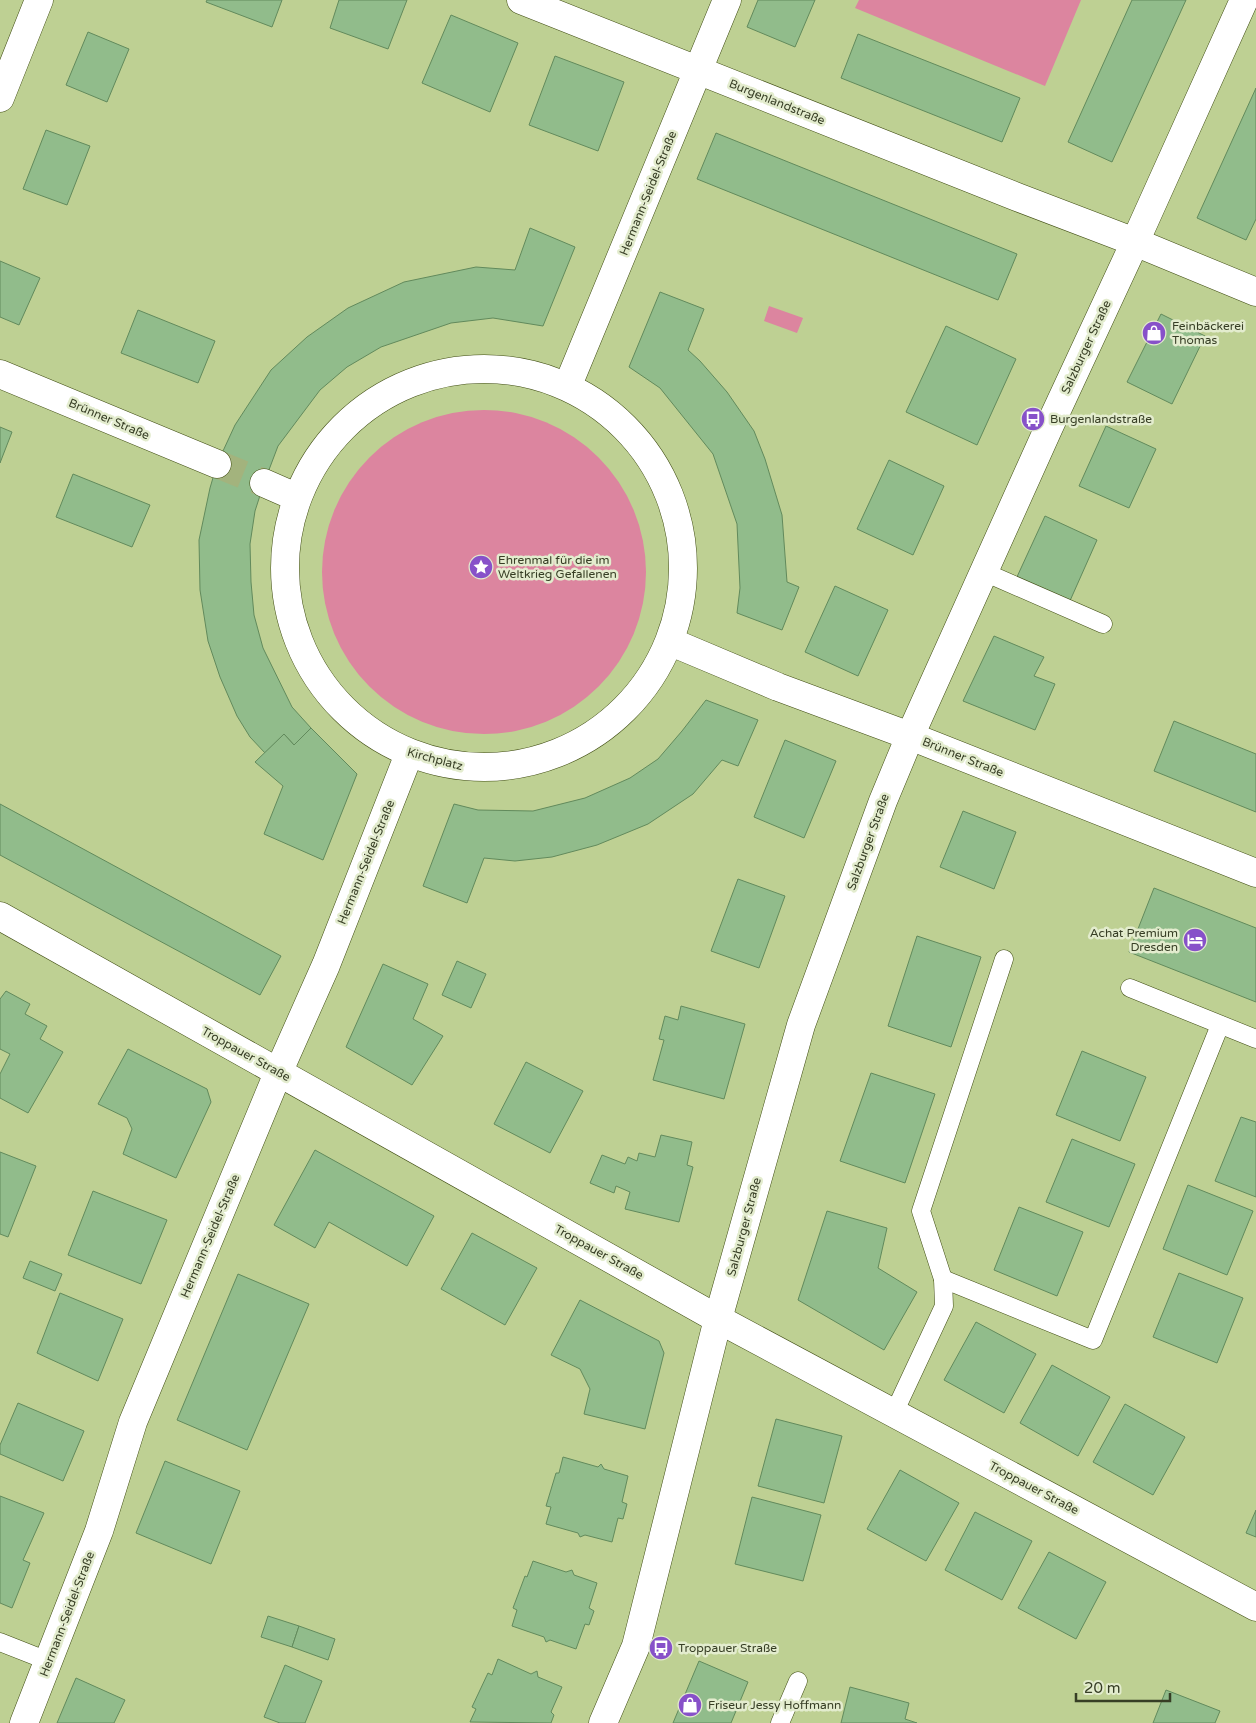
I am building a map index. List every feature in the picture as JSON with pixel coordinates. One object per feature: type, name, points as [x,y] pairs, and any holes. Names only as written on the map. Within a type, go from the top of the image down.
[{"type":"street","points":[[0,98],[39,0]]},
{"type":"street","name":"Burgenlandstraße","points":[[521,0],[1135,242],[1256,292]]},
{"type":"street","name":"Hermann-Seidel-Straße","points":[[568,385],[727,0]]},
{"type":"street","name":"Salzburger Straße","points":[[603,1723],[636,1646],[718,1318],[801,1025],[883,801],[910,736],[1081,356],[1135,242],[1244,0]]},
{"type":"street","name":"Kirchplatz","points":[[504,368],[568,385],[619,418],[657,465],[680,522],[685,583],[671,642],[638,696],[591,737],[550,755],[533,762],[471,768],[409,754],[356,722],[314,676],[290,619],[283,558],[296,497],[329,440],[378,397],[439,372],[504,368]]},
{"type":"street","name":"Brünner Straße","points":[[0,374],[217,464]]},
{"type":"street","points":[[264,483],[296,497]]},
{"type":"street","name":"Brünner Straße","points":[[671,642],[778,688],[910,736],[1256,873]]},
{"type":"street","name":"Hermann-Seidel-Straße","points":[[24,1723],[99,1531],[133,1422],[278,1073],[326,964],[409,754]]},
{"type":"street","name":"Troppauer Straße","points":[[0,916],[718,1318],[1256,1607]]},
{"type":"lane","points":[[984,572],[1103,624]]},
{"type":"lane","points":[[894,1412],[944,1306],[943,1279],[920,1211],[1004,959]]},
{"type":"lane","points":[[1130,988],[1256,1040]]},
{"type":"lane","points":[[943,1279],[1093,1340],[1220,1025]]},
{"type":"lane","points":[[0,1642],[48,1662]]},
{"type":"lane","points":[[780,1723],[798,1680]]},
{"type":"shaded area","points":[[859,0],[1081,0],[1045,86],[855,8]]},
{"type":"shaded area","points":[[769,306],[803,318],[797,333],[764,321]]},
{"type":"shaded area","points":[[484,410],[516,413],[546,422],[574,437],[609,469],[619,482],[634,510],[643,540],[646,572],[643,604],[634,634],[619,662],[587,697],[574,707],[546,722],[516,731],[484,734],[452,731],[422,722],[394,707],[359,675],[349,662],[334,634],[325,604],[322,572],[325,540],[334,510],[349,482],[381,447],[394,437],[422,422],[452,413]]},
{"type":"building","points":[[207,0],[282,0],[272,27],[206,2]]},
{"type":"building","points":[[339,0],[407,0],[388,49],[330,28]]},
{"type":"building","points":[[758,0],[815,0],[795,47],[747,27]]},
{"type":"building","points":[[1132,0],[1186,0],[1112,162],[1068,142]]},
{"type":"building","points":[[451,15],[518,43],[490,112],[422,83]]},
{"type":"building","points":[[88,32],[129,49],[107,102],[66,85]]},
{"type":"building","points":[[858,34],[1020,98],[1002,142],[841,78]]},
{"type":"building","points":[[555,56],[624,82],[598,151],[529,125]]},
{"type":"building","points":[[1256,88],[1256,219],[1246,240],[1197,218]]},
{"type":"building","points":[[46,130],[90,146],[67,205],[23,189]]},
{"type":"building","points":[[716,133],[1017,254],[998,300],[697,179]]},
{"type":"building","points":[[530,228],[575,247],[543,326],[493,318],[451,323],[381,347],[347,367],[320,390],[278,446],[255,511],[250,544],[254,615],[263,648],[292,707],[311,728],[294,745],[284,734],[265,753],[250,737],[237,716],[220,677],[208,641],[200,590],[199,540],[210,488],[217,464],[235,425],[271,370],[307,337],[348,308],[404,282],[476,267],[515,270]]},
{"type":"building","points":[[0,261],[40,278],[19,325],[0,317]]},
{"type":"building","points":[[660,292],[704,309],[688,350],[727,392],[754,431],[765,459],[782,515],[787,582],[799,587],[782,630],[737,613],[740,588],[737,524],[713,454],[660,388],[629,367]]},
{"type":"building","points":[[138,310],[215,341],[198,383],[121,353]]},
{"type":"building","points":[[1161,314],[1205,336],[1172,404],[1127,382]]},
{"type":"building","points":[[946,326],[1016,359],[977,445],[906,412]]},
{"type":"building","points":[[1106,426],[1156,449],[1129,508],[1079,486]]},
{"type":"building","points":[[0,427],[12,432],[0,463]]},
{"type":"building","points":[[889,460],[944,486],[913,555],[857,529]]},
{"type":"building","points":[[73,474],[150,505],[132,547],[56,517]]},
{"type":"building","points":[[1045,516],[1097,540],[1069,603],[1016,579]]},
{"type":"building","points":[[835,586],[888,610],[858,676],[805,652]]},
{"type":"building","points":[[994,636],[1044,657],[1034,676],[1055,684],[1035,730],[963,701]]},
{"type":"building","points":[[706,700],[758,720],[738,766],[722,760],[693,794],[648,824],[597,845],[552,857],[515,861],[484,858],[467,903],[423,886],[454,804],[478,810],[533,811],[585,798],[630,778],[658,759]]},
{"type":"building","points":[[1174,721],[1256,754],[1256,812],[1154,771]]},
{"type":"building","points":[[311,728],[357,774],[323,860],[264,834],[283,786],[255,762],[284,734],[294,745]]},
{"type":"building","points":[[785,740],[836,761],[804,838],[754,817]]},
{"type":"building","points":[[0,804],[281,956],[260,995],[0,855]]},
{"type":"building","points":[[963,811],[1016,832],[994,889],[940,867]]},
{"type":"building","points":[[738,879],[785,896],[759,968],[711,951]]},
{"type":"building","name":"Achat Premium Dresden","points":[[1154,888],[1256,928],[1256,1002],[1129,952]]},
{"type":"building","points":[[917,936],[981,957],[951,1047],[888,1026]]},
{"type":"building","points":[[457,961],[486,974],[471,1008],[442,995]]},
{"type":"building","points":[[383,964],[428,984],[413,1019],[443,1036],[412,1085],[346,1047]]},
{"type":"building","points":[[6,991],[30,1004],[25,1014],[47,1026],[40,1039],[63,1052],[28,1113],[0,1098],[0,1074],[10,1054],[0,1049],[0,999]]},
{"type":"building","points":[[681,1006],[745,1024],[724,1099],[653,1080],[664,1040],[659,1039],[665,1016],[678,1020]]},
{"type":"building","points":[[128,1049],[207,1089],[211,1102],[176,1178],[123,1154],[132,1129],[127,1118],[98,1104]]},
{"type":"building","points":[[1082,1051],[1146,1077],[1120,1141],[1056,1115]]},
{"type":"building","points":[[526,1062],[583,1091],[550,1153],[494,1124]]},
{"type":"building","points":[[871,1073],[935,1094],[905,1183],[840,1161]]},
{"type":"building","points":[[1241,1117],[1256,1122],[1256,1197],[1215,1181]]},
{"type":"building","points":[[661,1135],[692,1142],[687,1165],[693,1167],[679,1222],[625,1209],[630,1192],[616,1186],[614,1193],[590,1183],[602,1155],[625,1164],[628,1157],[637,1161],[639,1153],[655,1157]]},
{"type":"building","points":[[1072,1139],[1135,1164],[1109,1227],[1046,1202]]},
{"type":"building","points":[[315,1150],[434,1216],[407,1266],[329,1222],[315,1248],[274,1225]]},
{"type":"building","points":[[0,1152],[36,1166],[8,1237],[0,1234]]},
{"type":"building","points":[[1188,1185],[1253,1211],[1227,1275],[1163,1249]]},
{"type":"building","points":[[93,1191],[167,1220],[141,1284],[68,1255]]},
{"type":"building","points":[[1019,1207],[1083,1232],[1057,1296],[994,1270]]},
{"type":"building","points":[[827,1211],[887,1228],[878,1268],[917,1292],[884,1350],[798,1300]]},
{"type":"building","points":[[472,1233],[537,1268],[505,1325],[441,1289]]},
{"type":"building","points":[[30,1261],[62,1274],[55,1291],[23,1278]]},
{"type":"building","points":[[1179,1273],[1243,1298],[1217,1363],[1153,1337]]},
{"type":"building","points":[[238,1274],[309,1304],[247,1450],[177,1420]]},
{"type":"building","points":[[60,1293],[123,1319],[98,1381],[37,1353]]},
{"type":"building","points":[[580,1300],[659,1341],[664,1353],[645,1429],[584,1414],[590,1389],[580,1369],[551,1355]]},
{"type":"building","points":[[976,1322],[1036,1354],[1004,1413],[944,1380]]},
{"type":"building","points":[[1052,1365],[1110,1397],[1078,1456],[1020,1423]]},
{"type":"building","points":[[18,1403],[84,1431],[63,1481],[0,1454],[0,1445]]},
{"type":"building","points":[[1125,1404],[1185,1437],[1153,1495],[1093,1462]]},
{"type":"building","points":[[776,1419],[842,1436],[824,1503],[758,1486]]},
{"type":"building","points":[[563,1457],[598,1467],[601,1464],[604,1469],[628,1476],[622,1502],[627,1504],[623,1519],[618,1518],[612,1542],[585,1535],[580,1537],[578,1533],[546,1524],[551,1507],[546,1506]]},
{"type":"building","points":[[165,1461],[240,1491],[211,1564],[136,1533]]},
{"type":"building","points":[[900,1470],[959,1503],[926,1561],[867,1529]]},
{"type":"building","points":[[0,1496],[44,1513],[23,1560],[30,1563],[12,1608],[0,1603]]},
{"type":"building","points":[[752,1497],[821,1515],[803,1581],[735,1564]]},
{"type":"building","points":[[1256,1510],[1256,1537],[1246,1533]]},
{"type":"building","points":[[975,1512],[1032,1541],[1002,1600],[945,1570]]},
{"type":"building","points":[[1049,1552],[1106,1582],[1076,1639],[1018,1608]]},
{"type":"building","points":[[533,1561],[566,1572],[572,1570],[574,1575],[597,1583],[589,1608],[594,1611],[589,1625],[585,1624],[576,1649],[550,1640],[546,1642],[544,1637],[512,1626],[517,1610],[513,1608]]},
{"type":"building","points":[[268,1616],[299,1626],[292,1647],[261,1637]]},
{"type":"building","points":[[299,1626],[335,1639],[328,1660],[292,1647]]},
{"type":"building","points":[[498,1659],[531,1674],[537,1671],[538,1677],[562,1687],[551,1712],[554,1715],[551,1723],[470,1722],[476,1709],[472,1707],[488,1673],[492,1675]]},
{"type":"building","points":[[699,1661],[748,1682],[731,1723],[673,1723]]},
{"type":"building","points":[[285,1665],[322,1681],[305,1723],[280,1723],[264,1717]]},
{"type":"building","points":[[76,1678],[125,1700],[114,1723],[57,1723]]},
{"type":"building","points":[[850,1687],[909,1703],[905,1719],[917,1723],[841,1723]]},
{"type":"building","points":[[1166,1690],[1220,1711],[1215,1723],[1153,1723]]},
{"type":"tunnel","points":[[217,464],[264,483]]},
{"type":"place","name":"Feinbäckerei Thomas","points":[[1154,333]]},
{"type":"place","name":"Burgenlandstraße","points":[[1033,419]]},
{"type":"place","name":"Ehrenmal für die im Weltkrieg Gefallenen","points":[[481,567]]},
{"type":"place","name":"Achat Premium Dresden","points":[[1195,940]]},
{"type":"place","name":"Troppauer Straße","points":[[661,1648]]},
{"type":"place","name":"Friseur Jessy Hoffmann","points":[[690,1705]]}]
